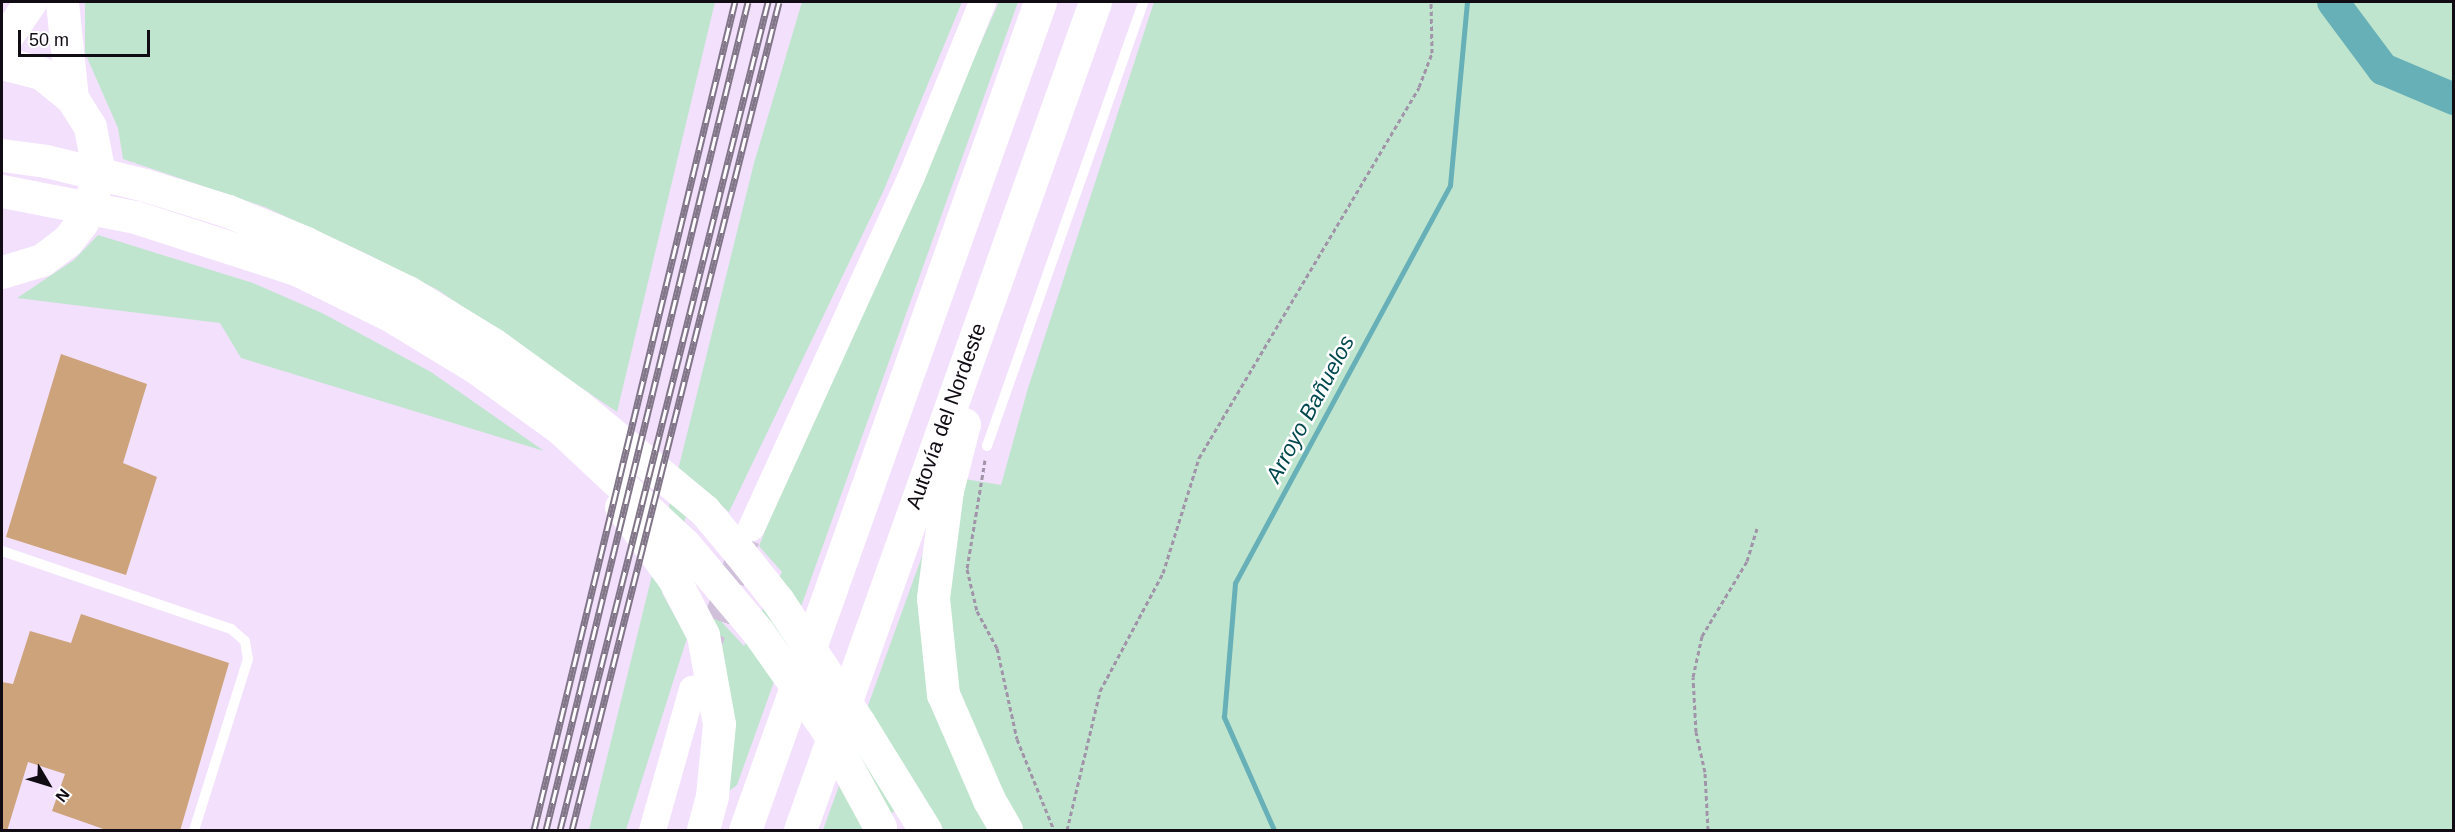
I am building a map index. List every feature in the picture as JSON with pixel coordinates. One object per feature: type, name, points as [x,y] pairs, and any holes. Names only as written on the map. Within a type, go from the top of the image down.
[{"type":"main road","points":[[2,43],[30,2]]},
{"type":"main road","points":[[4,273],[42,260],[67,241],[82,222],[93,196],[97,163],[92,136],[72,98],[62,2]]},
{"type":"main road","points":[[745,831],[1040,2]]},
{"type":"main road","points":[[1006,831],[989,800],[943,694],[933,598],[946,490],[961,433],[1066,135],[1096,2]]},
{"type":"main road","name":"Autovía del Nordeste","points":[[800,831],[1096,2]]},
{"type":"main road","points":[[2,63],[41,73],[72,98]]},
{"type":"main road","points":[[2,155],[46,161],[145,185],[296,238],[408,292],[493,344],[565,426],[684,544],[758,632],[826,728],[880,827]]},
{"type":"main road","points":[[2,191],[135,217],[296,269],[387,314],[704,510],[778,601],[859,723],[918,823]]},
{"type":"main road","points":[[565,426],[674,579],[703,635],[719,724],[712,796],[703,831]]},
{"type":"street","points":[[751,527],[911,176],[982,2]]},
{"type":"street","points":[[652,831],[692,689]]},
{"type":"lane","points":[[987,446],[1143,2]]},
{"type":"lane","points":[[2,553],[231,628],[245,641],[248,659],[194,831]]},
{"type":"path","points":[[1067,831],[1100,691],[1163,573],[1199,458],[1419,87],[1432,53],[1431,2]]},
{"type":"path","points":[[987,446],[967,568],[977,611],[997,648],[1017,739],[1054,831]]},
{"type":"path","points":[[1708,831],[1705,772],[1696,732],[1693,677],[1702,636],[1748,561],[1757,528]]},
{"type":"green space","points":[[85,2],[715,2],[617,412],[438,290],[265,207],[123,159],[118,128],[85,53]]},
{"type":"green space","points":[[802,2],[962,2],[883,192],[729,512],[696,484],[662,593],[687,638],[626,830],[589,830],[754,163]]},
{"type":"green space","points":[[999,2],[1018,2],[737,785],[725,794],[703,602],[744,646],[782,572],[759,546],[782,488]]},
{"type":"green space","points":[[1154,2],[2453,2],[2453,830],[1015,830],[964,725],[947,616],[959,478],[1001,485],[1028,388]]},
{"type":"green space","points":[[98,235],[253,283],[322,313],[431,372],[544,451],[241,358],[220,323],[17,298],[74,260]]},
{"type":"green space","points":[[929,537],[924,608],[993,830],[944,830],[923,796],[860,830],[823,830]]},
{"type":"building","points":[[61,354],[147,384],[123,463],[157,477],[126,575],[6,537]]},
{"type":"building","points":[[81,614],[229,663],[180,831],[109,831],[52,811],[65,774],[28,762],[7,831],[2,831],[2,682],[13,684],[30,631],[71,643]]},
{"type":"waterway","name":"Arroyo Bañuelos","points":[[1274,830],[1224,717],[1235,583],[1450,185],[1467,2]]},
{"type":"waterway","points":[[2333,2],[2383,69],[2454,99]]},
{"type":"tunnel","points":[[703,658],[746,539]]},
{"type":"railway","points":[[534,830],[735,2]]},
{"type":"railway","points":[[546,830],[748,2]]},
{"type":"railway","points":[[560,830],[768,2]]},
{"type":"railway","points":[[572,830],[779,2]]}]
